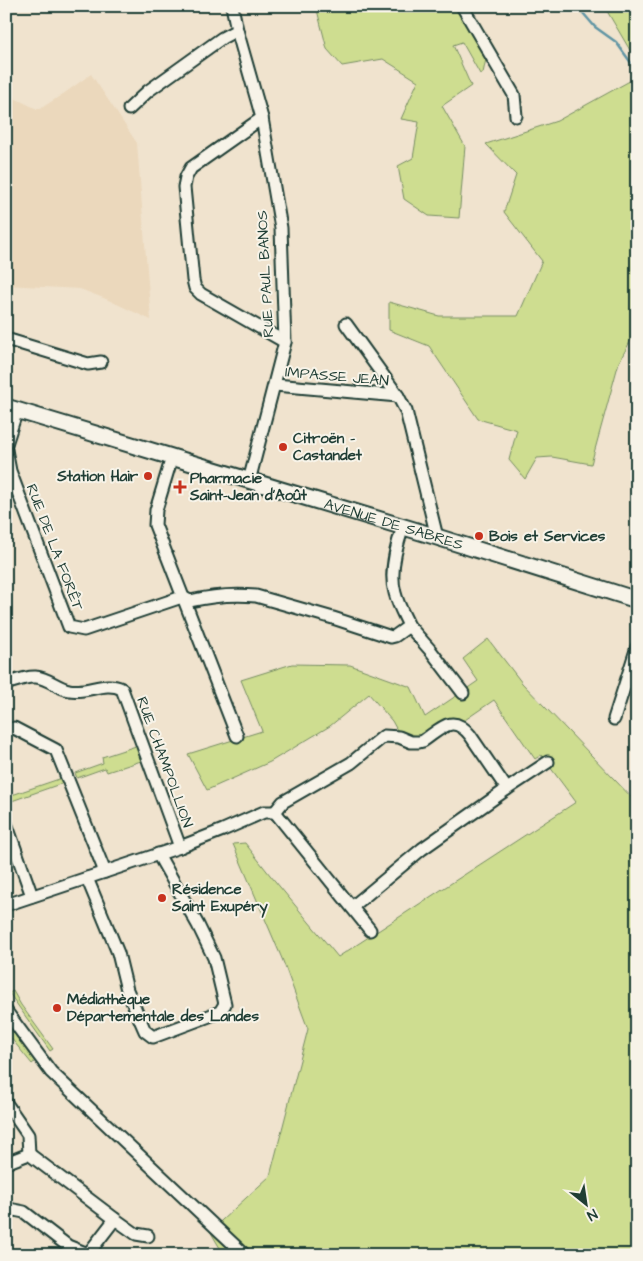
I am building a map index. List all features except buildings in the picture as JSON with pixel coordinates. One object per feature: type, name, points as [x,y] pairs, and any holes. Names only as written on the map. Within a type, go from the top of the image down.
[{"type":"main road","name":"AVENUE DE SABRES","points":[[12,409],[437,537],[637,600]]},
{"type":"street","name":"RUE PAUL BANOS","points":[[232,6],[262,118],[280,228],[285,342],[249,480]]},
{"type":"street","points":[[462,6],[514,95],[516,116]]},
{"type":"street","points":[[129,109],[148,91],[222,38],[237,30]]},
{"type":"street","points":[[262,118],[191,168],[186,177],[184,187],[193,280],[195,288],[201,294],[285,342]]},
{"type":"street","points":[[346,324],[406,410],[437,537]]},
{"type":"street","points":[[6,339],[88,364],[101,362]]},
{"type":"street","name":"IMPASSE JEAN","points":[[275,385],[398,396]]},
{"type":"street","points":[[6,444],[12,409]]},
{"type":"street","name":"RUE DE LA FORÊT","points":[[6,450],[10,471],[69,627],[84,630],[182,597]]},
{"type":"street","points":[[172,457],[154,521],[237,736]]},
{"type":"street","points":[[403,527],[396,548],[393,567],[394,592],[409,626],[463,693]]},
{"type":"street","points":[[182,597],[190,601],[201,598],[256,596],[391,637],[409,626]]},
{"type":"street","points":[[614,719],[637,647]]},
{"type":"street","name":"RUE CHAMPOLLION","points":[[6,684],[28,677],[37,677],[68,690],[80,691],[107,685],[122,689],[180,847]]},
{"type":"street","points":[[275,812],[283,802],[351,763],[384,736],[395,736],[411,742],[419,742],[446,725],[454,724],[463,727],[470,735],[507,789]]},
{"type":"street","points":[[6,730],[14,728],[56,750],[106,872]]},
{"type":"street","points":[[352,907],[422,849],[548,762]]},
{"type":"street","points":[[6,905],[180,847],[264,812],[275,812]]},
{"type":"street","points":[[275,812],[370,930]]},
{"type":"street","points":[[6,823],[32,896]]},
{"type":"street","points":[[87,878],[118,953],[127,990],[144,1031],[153,1037],[220,1012],[225,1004],[214,958],[198,925],[158,854]]},
{"type":"street","points":[[6,1010],[51,1072],[245,1255]]},
{"type":"street","points":[[6,1103],[28,1135],[29,1154],[136,1234],[148,1236]]},
{"type":"street","points":[[6,1163],[29,1154]]},
{"type":"street","points":[[6,1211],[9,1209],[24,1212],[68,1246],[88,1254],[115,1219]]},
{"type":"shaded area","points":[[91,74],[137,143],[151,320],[80,289],[6,285],[6,94],[40,109]]},
{"type":"green space","points":[[316,6],[334,6],[345,11],[377,13],[381,6],[427,6],[429,8],[443,9],[443,6],[456,6],[486,59],[483,73],[480,74],[462,42],[453,45],[471,86],[442,106],[465,146],[459,218],[429,216],[404,199],[398,166],[413,158],[419,122],[401,119],[418,81],[383,59],[342,66],[327,49]]},
{"type":"green space","points":[[604,6],[637,6],[637,62]]},
{"type":"green space","points":[[637,77],[637,329],[619,362],[591,464],[552,457],[537,458],[525,479],[509,460],[517,430],[478,419],[429,346],[389,330],[389,302],[439,316],[518,316],[542,261],[504,212],[516,175],[486,144],[557,121]]},
{"type":"green space","points":[[488,639],[522,683],[637,803],[637,1255],[224,1255],[210,1231],[270,1176],[308,1029],[283,961],[233,844],[245,843],[338,957],[576,802],[541,755],[535,759],[494,700],[462,722],[456,719],[444,720],[417,736],[397,730],[392,721],[369,694],[330,726],[270,762],[207,790],[188,754],[262,731],[241,680],[292,664],[350,665],[411,687],[425,717],[478,681],[463,659]]},
{"type":"green space","points":[[136,746],[141,761],[107,772],[105,768],[77,778],[75,773],[103,763],[102,757]]},
{"type":"green space","points":[[62,778],[63,783],[6,803],[6,797]]},
{"type":"green space","points":[[13,991],[53,1049],[50,1051],[9,993]]},
{"type":"green space","points":[[6,1022],[27,1051],[31,1048],[38,1059],[32,1064],[6,1032]]},
{"type":"waterway","points":[[577,6],[595,27],[616,42],[637,71]]},
{"type":"place","name":"Citroën - Castandet","points":[[283,447]]},
{"type":"place","name":"Station Hair","points":[[148,476]]},
{"type":"place","name":"Pharmacie Saint-Jean d'Août","points":[[180,487]]},
{"type":"place","name":"Bois et Services","points":[[479,536]]},
{"type":"place","name":"Résidence Saint Exupéry","points":[[162,898]]},
{"type":"place","name":"Médiathèque Départementale des Landes","points":[[57,1008]]}]
